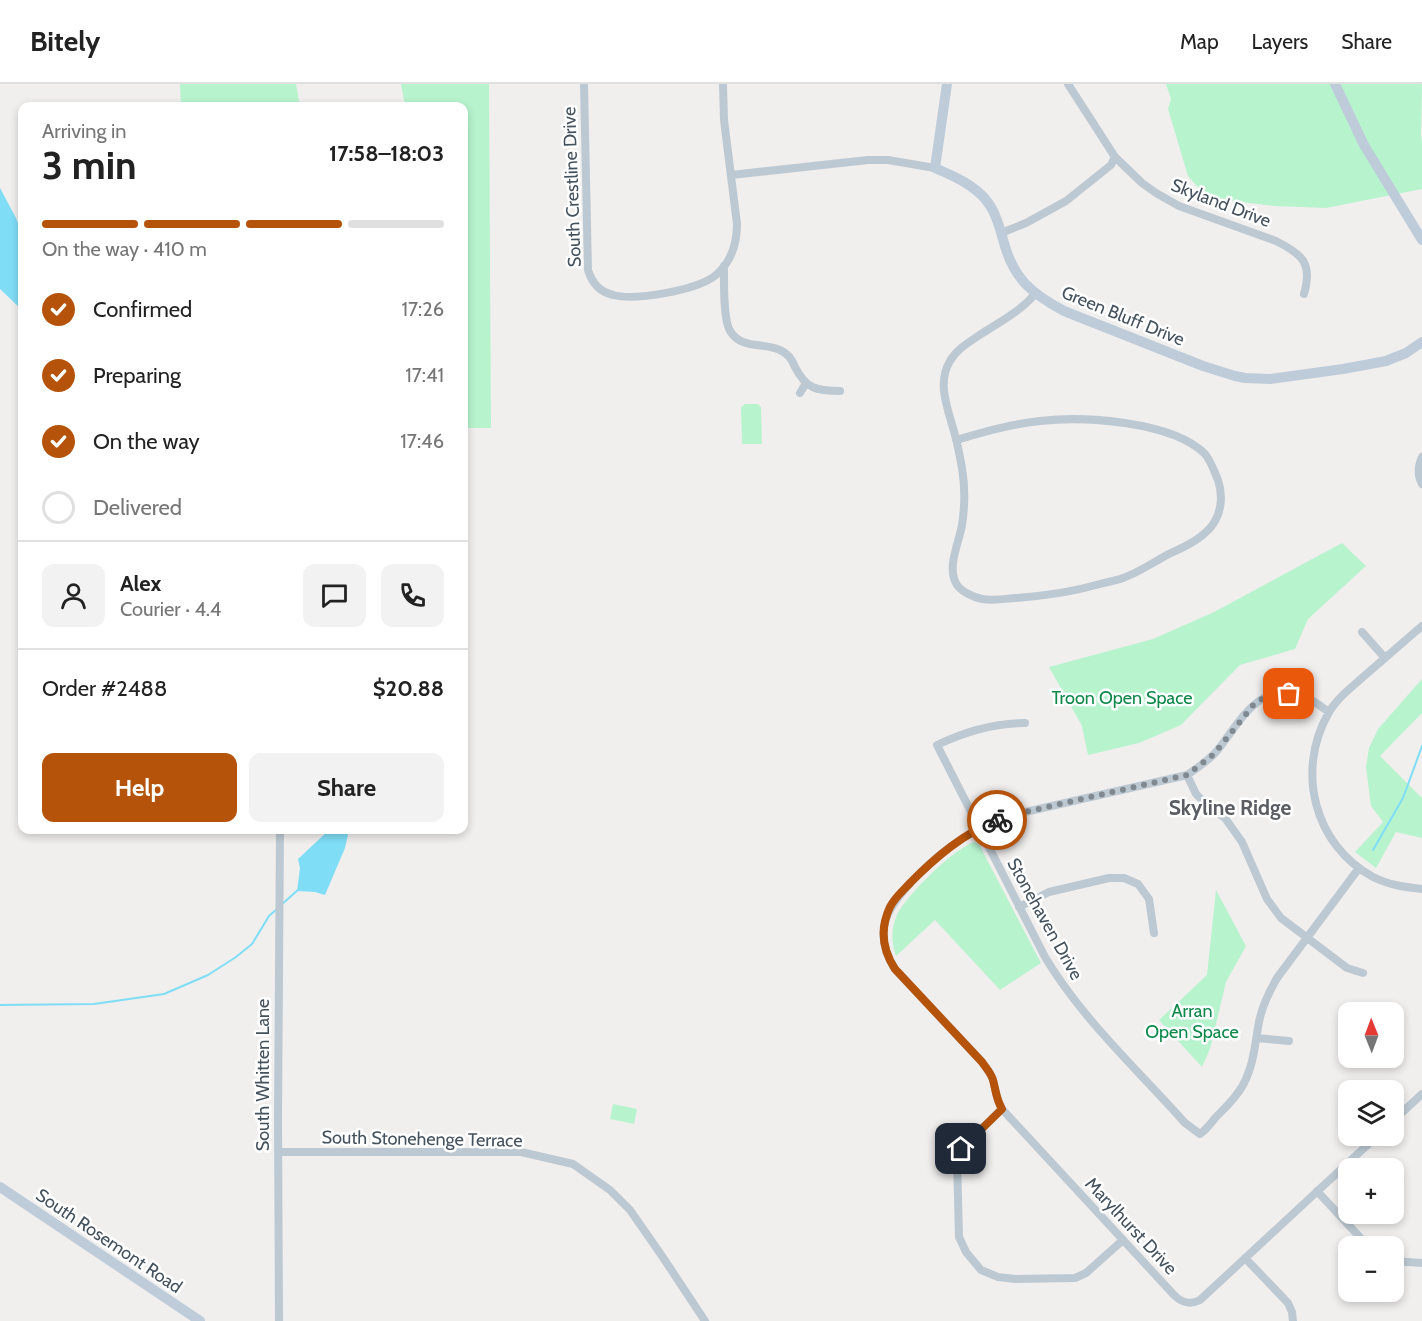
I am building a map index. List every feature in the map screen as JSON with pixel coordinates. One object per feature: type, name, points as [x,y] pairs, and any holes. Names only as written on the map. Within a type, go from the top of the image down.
[{"type":"street","name":"South Crestline Drive","points":[[584,84],[587,259],[588,270],[593,282],[613,295],[633,297],[689,288],[709,280],[724,266]]},
{"type":"street","points":[[723,84],[724,120],[737,231],[733,250],[724,266],[726,320],[730,332],[741,342],[782,351],[791,359],[806,383],[818,390],[840,391]]},
{"type":"street","points":[[935,168],[947,84]]},
{"type":"street","name":"Skyland Drive","points":[[1068,84],[1115,157],[1142,183],[1179,206],[1276,241],[1298,255],[1308,271],[1304,294]]},
{"type":"street","points":[[1335,84],[1364,145],[1422,240]]},
{"type":"street","points":[[1001,233],[1026,223],[1066,201],[1111,165],[1115,157]]},
{"type":"street","name":"Green Bluff Drive","points":[[731,175],[867,160],[888,160],[935,168],[965,183],[984,198],[994,213],[1012,265],[1035,294],[1064,311],[1225,374],[1270,379],[1343,369],[1386,361],[1406,353],[1422,342]]},
{"type":"street","points":[[956,440],[1007,426],[1055,419],[1114,422],[1152,429],[1183,440],[1206,455],[1211,463],[1220,486],[1221,499],[1219,513],[1212,526],[1197,539],[1122,578],[1082,589],[1047,596],[996,600],[982,599],[962,590],[956,584],[954,555],[962,524],[964,489],[962,465],[945,396],[944,376],[956,352],[1027,304],[1035,294]]},
{"type":"street","points":[[800,393],[806,383]]},
{"type":"street","points":[[1422,457],[1418,469],[1422,484]]},
{"type":"street","points":[[1422,626],[1345,694],[1329,712],[1312,760],[1315,801],[1323,823],[1341,850],[1359,868],[1381,880],[1400,887],[1422,889]]},
{"type":"street","points":[[1362,632],[1385,658]]},
{"type":"street","points":[[1329,712],[1306,697],[1298,695],[1281,693],[1263,698],[1250,708],[1214,754],[1187,775],[1196,794],[1225,818],[1242,842],[1275,912],[1286,923],[1347,968],[1363,973]]},
{"type":"street","name":"Stonehaven Drive","points":[[1025,723],[997,724],[979,728],[937,745],[1049,964],[1075,1002],[1185,1123],[1200,1134],[1232,1101],[1243,1086],[1250,1070],[1260,1018],[1269,992],[1277,978],[1359,868]]},
{"type":"street","name":"Marylhurst Drive","points":[[1187,775],[1012,815],[979,829],[945,850],[905,888],[891,906],[883,937],[887,955],[897,971],[990,1072],[997,1100],[1002,1109],[1174,1295],[1183,1301],[1189,1303],[1200,1300],[1366,1146]]},
{"type":"street","name":"South Whitten Lane","points":[[279,1321],[280,834]]},
{"type":"street","points":[[1019,907],[1049,892],[1109,878],[1124,878],[1138,884],[1149,898],[1154,933]]},
{"type":"street","points":[[1257,1038],[1290,1041]]},
{"type":"street","points":[[1404,1111],[1422,1094]]},
{"type":"street","points":[[1002,1109],[961,1149],[957,1158],[959,1236],[966,1252],[976,1265],[981,1270],[998,1277],[1075,1278],[1086,1273],[1123,1240]]},
{"type":"street","name":"South Stonehenge Terrace","points":[[278,1152],[521,1152],[573,1164],[610,1190],[630,1210],[705,1321]]},
{"type":"street","name":"South Rosemont Road","points":[[0,1187],[200,1321]]},
{"type":"street","points":[[1317,1191],[1359,1236]]},
{"type":"street","points":[[1245,1258],[1288,1303],[1293,1321]]},
{"type":"street","points":[[1404,1262],[1422,1263]]},
{"type":"green space","points":[[180,84],[296,84],[299,102],[181,102]]},
{"type":"green space","points":[[401,84],[489,84],[491,428],[468,428],[468,102],[404,102]]},
{"type":"green space","points":[[1166,84],[1422,84],[1422,189],[1326,208],[1275,206],[1226,200],[1204,194],[1188,176],[1168,109],[1171,99]]},
{"type":"green space","points":[[745,404],[758,404],[761,407],[762,444],[742,444],[741,407]]},
{"type":"green space","name":"Troon Open Space","points":[[1342,543],[1366,566],[1308,619],[1295,649],[1240,665],[1181,725],[1139,743],[1088,755],[1082,726],[1049,667],[1153,639],[1214,612]]},
{"type":"green space","points":[[1422,679],[1422,713],[1380,756],[1422,798],[1422,838],[1396,832],[1376,868],[1355,852],[1383,822],[1371,806],[1366,767],[1369,748],[1378,729]]},
{"type":"green space","points":[[975,842],[980,846],[1041,963],[1000,990],[935,920],[896,956],[893,946],[892,935],[895,920],[902,907],[944,862]]},
{"type":"green space","name":"Arran Open Space","points":[[1216,890],[1246,946],[1226,982],[1210,1049],[1202,1067],[1159,1020],[1207,975]]},
{"type":"green space","points":[[613,1104],[637,1109],[634,1124],[610,1119]]},
{"type":"water","points":[[0,188],[18,223],[18,306],[0,289]]},
{"type":"water","points":[[325,834],[348,834],[345,848],[325,895],[297,891],[300,868],[298,859]]},
{"type":"waterway","points":[[1373,850],[1403,798],[1422,746]]},
{"type":"waterway","points":[[281,905],[299,889]]},
{"type":"waterway","points":[[0,1005],[94,1004],[164,994],[208,975],[236,957],[252,944],[269,916],[277,909]]},
{"type":"way so far","points":[[997,820],[1187,775],[1214,754],[1255,703],[1271,695],[1289,694]]},
{"type":"district","name":"Skyline Ridge","points":[[1230,807]]},
{"type":"route","points":[[961,1149],[1002,1109],[997,1100],[990,1072],[895,969],[887,955],[883,937],[891,906],[905,888],[945,850],[969,833],[997,820]]}]
